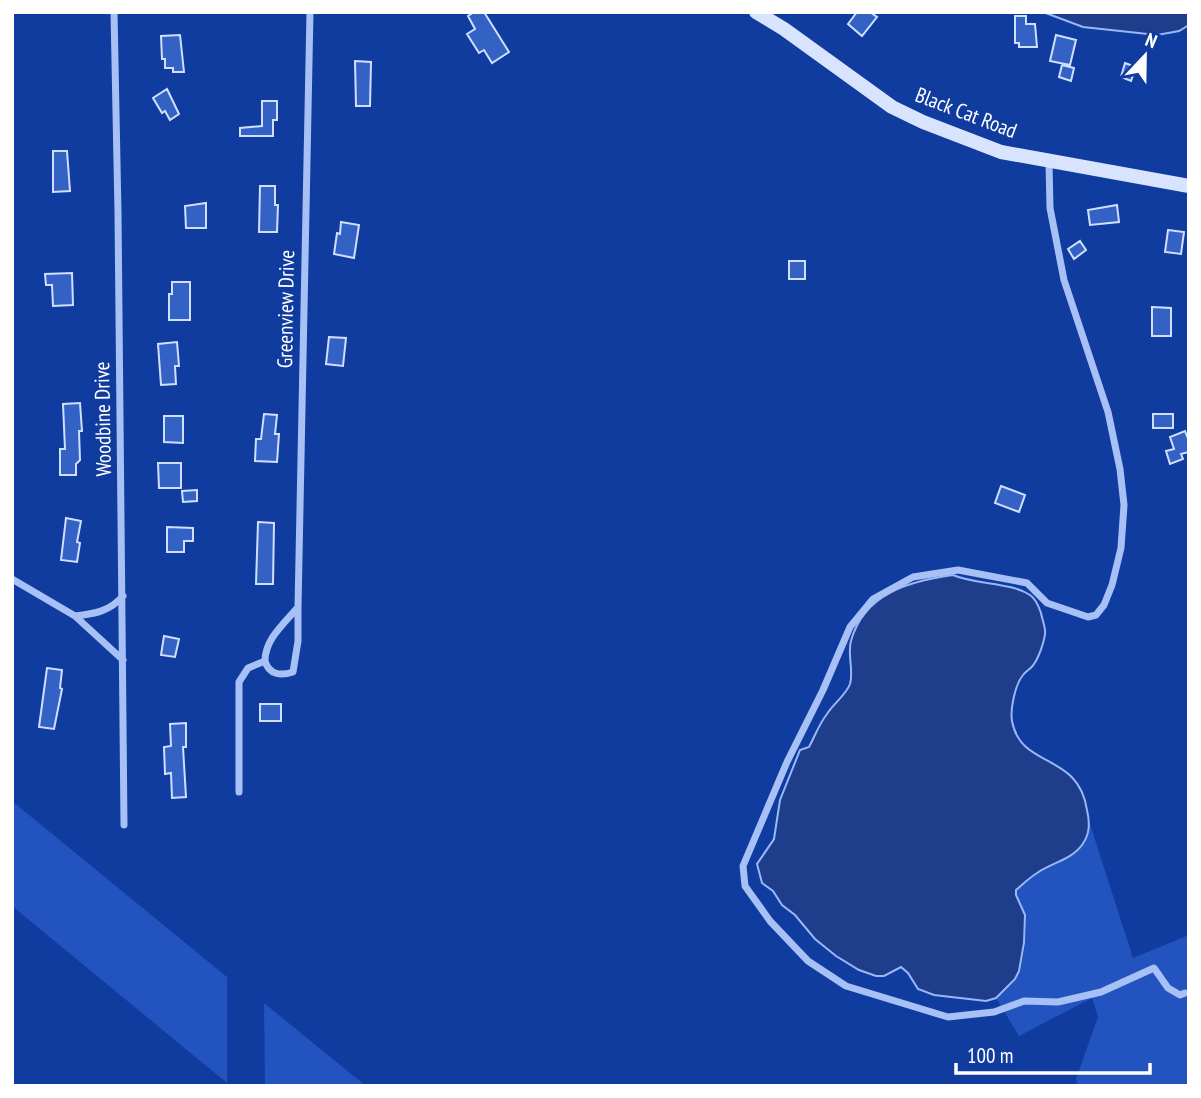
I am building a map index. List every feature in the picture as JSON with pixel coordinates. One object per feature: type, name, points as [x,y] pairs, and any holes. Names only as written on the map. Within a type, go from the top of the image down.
[{"type":"street","name":"Woodbine Drive","points":[[114,12],[124,825]]},
{"type":"street","name":"Greenview Drive","points":[[265,661],[267,667],[277,674],[293,672],[298,641],[310,12]]},
{"type":"street","name":"Black Cat Road","points":[[756,12],[818,52],[892,107],[974,143],[1049,162],[1186,182]]},
{"type":"street","points":[[1049,162],[1050,208],[1064,280],[1108,412],[1120,469],[1124,505],[1121,548],[1104,605],[1096,614],[1088,617],[1047,603],[1027,583],[958,570],[913,577],[873,600],[850,627],[823,690],[787,762],[743,866],[745,886],[770,921],[808,961],[846,986],[948,1017],[994,1012],[1024,1001],[1058,1002],[1101,992],[1154,968],[1168,988],[1180,995],[1185,993]]},
{"type":"street","points":[[12,579],[75,616],[123,660]]},
{"type":"street","points":[[75,616],[107,610],[123,596]]},
{"type":"street","points":[[239,792],[239,682],[248,668],[265,661],[265,651],[269,643],[298,607]]},
{"type":"shaded area","points":[[1043,12],[1189,12],[1189,25],[1179,31],[1157,35],[1083,27]]},
{"type":"shaded area","points":[[953,575],[1022,591],[1037,603],[1044,626],[1044,637],[1036,661],[1018,685],[1012,704],[1012,721],[1017,736],[1026,747],[1073,778],[1082,791],[1089,819],[1087,837],[1077,850],[1037,873],[1016,890],[1025,915],[1019,971],[1015,979],[996,998],[986,1001],[934,995],[918,989],[901,967],[884,976],[859,970],[815,939],[795,915],[782,905],[773,891],[762,883],[757,864],[774,839],[780,800],[800,750],[809,747],[824,718],[850,684],[851,641],[866,611],[891,592],[905,586]]},
{"type":"shaded area","points":[[12,801],[227,977],[227,1083],[12,906]]},
{"type":"shaded area","points":[[1090,824],[1133,958],[1189,935],[1189,1086],[1078,1086],[1076,1079],[1098,1017],[1092,998],[1019,1036],[996,998],[1015,978],[1023,956],[1025,917],[1016,890],[1036,874],[1078,849],[1088,834]]},
{"type":"shaded area","points":[[264,1003],[366,1086],[265,1086]]},
{"type":"building","points":[[474,12],[484,12],[509,52],[492,63],[484,50],[479,53],[467,34],[475,29],[468,16]]},
{"type":"building","points":[[857,12],[870,12],[877,17],[862,36],[848,24]]},
{"type":"building","points":[[1015,16],[1026,16],[1026,24],[1035,24],[1037,47],[1019,47],[1019,43],[1015,43]]},
{"type":"building","points":[[180,35],[184,72],[173,72],[173,68],[165,68],[165,59],[162,59],[161,36]]},
{"type":"building","points":[[1056,35],[1076,40],[1070,65],[1050,61]]},
{"type":"building","points":[[355,61],[371,62],[370,106],[356,106]]},
{"type":"building","points":[[1125,63],[1136,67],[1131,81],[1121,77]]},
{"type":"building","points":[[1062,65],[1074,68],[1071,81],[1059,77]]},
{"type":"building","points":[[167,89],[179,114],[170,120],[153,98]]},
{"type":"building","points":[[262,101],[277,101],[277,120],[273,120],[273,136],[240,136],[240,128],[262,126]]},
{"type":"building","points":[[53,151],[67,151],[70,191],[53,192]]},
{"type":"building","points":[[260,186],[275,186],[275,205],[278,205],[277,232],[259,232]]},
{"type":"building","points":[[206,203],[206,228],[186,228],[185,206]]},
{"type":"building","points":[[1117,205],[1119,222],[1090,225],[1088,210]]},
{"type":"building","points":[[341,222],[359,225],[354,258],[334,254]]},
{"type":"building","points":[[1168,230],[1184,232],[1181,254],[1165,252]]},
{"type":"building","points":[[1080,241],[1086,250],[1074,259],[1068,249]]},
{"type":"building","points":[[789,261],[805,261],[805,279],[789,279]]},
{"type":"building","points":[[72,273],[73,305],[53,306],[52,285],[46,285],[45,274]]},
{"type":"building","points":[[172,282],[190,282],[190,320],[169,320]]},
{"type":"building","points":[[1152,307],[1171,308],[1171,336],[1152,336]]},
{"type":"building","points":[[329,337],[346,338],[343,366],[326,364]]},
{"type":"building","points":[[177,342],[179,366],[175,366],[176,384],[161,385],[158,344]]},
{"type":"building","points":[[80,403],[82,431],[79,431],[80,460],[76,464],[76,475],[60,475],[60,449],[65,449],[63,404]]},
{"type":"building","points":[[264,414],[277,415],[277,462],[255,461],[256,439],[261,439]]},
{"type":"building","points":[[1153,414],[1173,414],[1173,428],[1153,428]]},
{"type":"building","points":[[164,416],[183,416],[183,443],[164,442]]},
{"type":"building","points":[[1185,431],[1189,452],[1181,454],[1183,459],[1170,464],[1166,451],[1174,449],[1170,437]]},
{"type":"building","points":[[158,463],[181,463],[181,488],[159,488]]},
{"type":"building","points":[[1001,486],[1025,495],[1019,512],[995,503]]},
{"type":"building","points":[[197,490],[197,501],[183,502],[182,491]]},
{"type":"building","points":[[66,518],[81,521],[77,562],[61,560]]},
{"type":"building","points":[[258,522],[274,523],[273,584],[256,584]]},
{"type":"building","points":[[167,527],[193,528],[193,541],[184,541],[184,552],[167,552]]},
{"type":"building","points":[[164,636],[179,639],[175,657],[161,655]]},
{"type":"building","points":[[47,668],[62,670],[62,689],[54,729],[39,727]]},
{"type":"building","points":[[260,704],[281,704],[281,721],[260,721]]},
{"type":"building","points":[[186,723],[186,747],[183,747],[186,797],[172,798],[171,773],[165,774],[164,747],[171,746],[170,724]]}]
